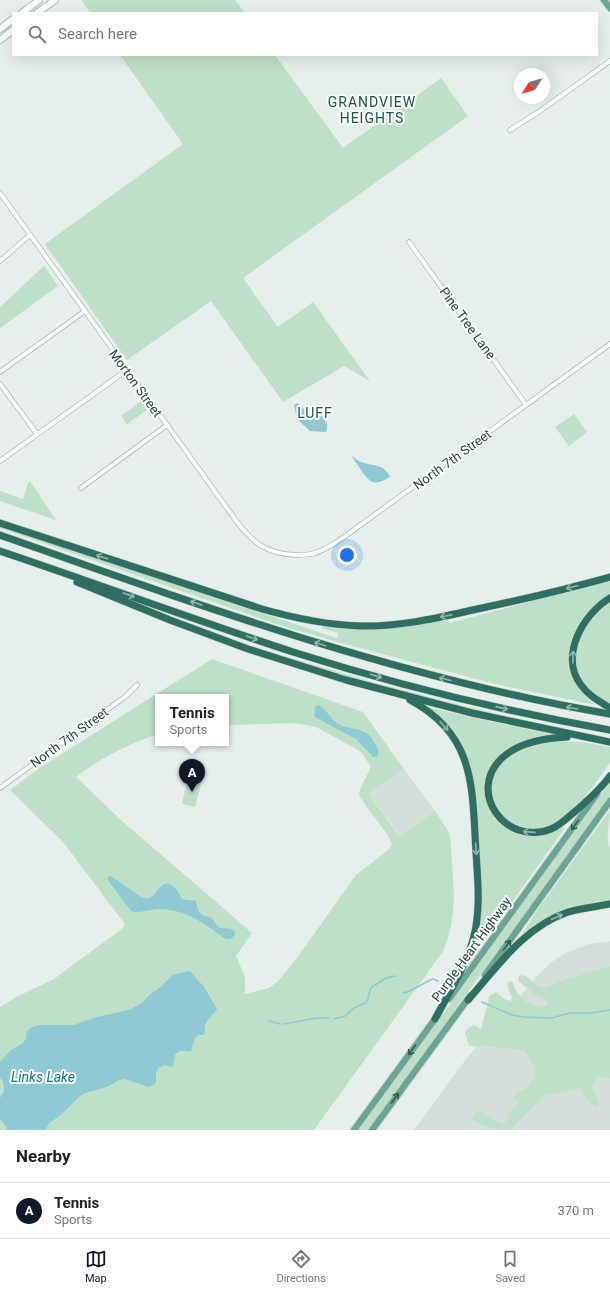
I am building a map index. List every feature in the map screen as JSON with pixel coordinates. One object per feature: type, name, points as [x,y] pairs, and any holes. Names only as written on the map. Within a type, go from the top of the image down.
[{"type":"highway","points":[[0,523],[262,609],[300,618],[341,624],[379,625],[410,623],[564,590],[610,577]]},
{"type":"highway","points":[[0,535],[239,618],[362,657],[510,695],[566,707],[610,714]]},
{"type":"highway","points":[[0,550],[164,617],[248,649],[346,680],[401,696],[525,725],[610,742]]},
{"type":"highway","points":[[10,554],[259,640],[344,667],[469,701],[531,715],[610,730]]},
{"type":"highway","points":[[610,598],[598,606],[583,623],[575,642],[572,660],[575,675],[581,686],[589,694],[610,708]]},
{"type":"highway","points":[[401,696],[427,710],[450,734],[462,754],[467,766],[472,790],[479,894],[476,924],[469,952],[463,967],[435,1019]]},
{"type":"highway","points":[[584,737],[557,737],[544,739],[523,746],[505,755],[496,765],[490,776],[488,789],[492,807],[499,818],[510,827],[528,833],[542,832],[556,826],[567,818],[608,779]]},
{"type":"highway","points":[[468,1000],[514,948],[535,929],[546,922],[569,912],[610,904]]},
{"type":"main road","points":[[23,12],[39,0]]},
{"type":"main road","points":[[38,12],[55,0]]},
{"type":"main road","points":[[604,0],[610,8]]},
{"type":"main road","points":[[0,29],[12,20]]},
{"type":"main road","points":[[0,40],[12,31]]},
{"type":"main road","name":"Purple Heart Highway","points":[[354,1130],[608,779]]},
{"type":"main road","name":"Purple Heart Highway","points":[[372,1130],[468,1000],[610,801]]},
{"type":"street","points":[[510,130],[540,111],[610,61]]},
{"type":"street","name":"Morton Street","points":[[0,193],[246,534],[255,543],[265,549],[287,555]]},
{"type":"street","points":[[0,261],[30,235]]},
{"type":"street","name":"Pine Tree Lane","points":[[409,242],[526,405]]},
{"type":"street","points":[[0,372],[85,310]]},
{"type":"street","name":"North 7th Street","points":[[287,555],[304,555],[315,553],[336,542],[610,344]]},
{"type":"street","points":[[0,461],[127,370]]},
{"type":"street","points":[[0,384],[37,434]]},
{"type":"street","points":[[81,488],[167,425]]},
{"type":"street","name":"North 7th Street","points":[[0,788],[126,696],[138,685]]},
{"type":"shaded area","points":[[404,769],[435,811],[400,836],[369,794]]},
{"type":"shaded area","points":[[610,941],[610,1130],[414,1130],[466,1059],[537,976],[563,954],[589,944]]},
{"type":"green space","points":[[81,0],[235,0],[244,12],[90,12]]},
{"type":"green space","points":[[121,56],[276,56],[343,148],[441,78],[468,116],[243,278],[278,327],[313,302],[370,381],[344,366],[283,402],[211,301],[127,360],[45,244],[183,144]]},
{"type":"green space","points":[[44,266],[58,286],[0,328],[0,307]]},
{"type":"green space","points":[[141,401],[147,410],[127,424],[121,416]]},
{"type":"green space","points":[[574,414],[587,432],[569,446],[555,427]]},
{"type":"green space","points":[[30,481],[56,520],[0,501],[0,491],[23,499]]},
{"type":"green space","points":[[0,526],[337,638],[338,633],[322,628],[322,625],[414,625],[448,620],[450,623],[610,579],[610,594],[593,607],[578,624],[569,653],[569,662],[574,681],[583,694],[596,705],[495,684],[337,642],[276,624],[0,528]]},
{"type":"green space","points":[[610,602],[610,703],[598,697],[582,682],[577,673],[575,657],[579,639],[589,622],[595,614]]},
{"type":"green space","points":[[242,643],[424,696],[563,729],[610,738],[610,740],[571,733],[389,690]]},
{"type":"green space","points":[[212,659],[363,712],[404,769],[369,794],[399,836],[435,811],[450,834],[454,892],[453,912],[450,931],[444,950],[314,1130],[0,1130],[0,1007],[16,997],[54,979],[123,928],[125,924],[63,842],[10,790],[41,767],[155,695],[155,735],[115,752],[76,777],[122,821],[252,933],[236,956],[245,977],[245,994],[269,988],[278,981],[294,962],[356,875],[387,851],[392,845],[389,837],[359,796],[360,789],[370,769],[370,765],[360,751],[316,727],[296,723],[229,725],[229,694],[157,694]]},
{"type":"green space","points":[[426,707],[549,734],[549,736],[525,742],[498,758],[488,774],[486,796],[494,816],[511,830],[522,834],[533,835],[563,827],[565,828],[468,964],[475,941],[476,837],[462,751]]},
{"type":"green space","points":[[554,741],[582,742],[610,747],[610,763],[584,799],[559,821],[550,826],[539,829],[523,829],[504,818],[497,810],[494,804],[492,792],[494,774],[502,762],[515,752],[530,746]]},
{"type":"green space","points":[[188,777],[202,780],[195,807],[182,804]]},
{"type":"green space","points":[[610,782],[610,796],[368,1130],[359,1130]]},
{"type":"green space","points":[[610,810],[608,835],[610,849],[610,903],[581,907],[519,939],[536,912]]},
{"type":"green space","points":[[610,966],[610,1079],[602,1076],[595,1080],[592,1088],[599,1102],[598,1106],[594,1107],[580,1089],[575,1089],[543,1096],[510,1130],[490,1127],[471,1119],[474,1113],[480,1110],[501,1124],[505,1123],[509,1112],[518,1105],[514,1097],[517,1091],[523,1090],[527,1087],[534,1076],[534,1068],[524,1050],[486,1046],[469,1046],[465,1032],[468,1028],[474,1025],[481,1029],[489,996],[496,992],[504,999],[511,1001],[512,997],[507,982],[512,981],[516,990],[524,1000],[535,1006],[544,1006],[548,1005],[546,1000],[536,995],[518,981],[519,975],[526,976],[539,987],[546,988],[561,981]]},
{"type":"water","points":[[297,403],[309,415],[321,416],[325,420],[327,423],[326,432],[310,431],[297,419],[294,405]]},
{"type":"water","points":[[352,456],[361,462],[382,468],[390,477],[380,482],[370,481],[364,475]]},
{"type":"water","points":[[319,705],[337,723],[368,734],[376,745],[379,753],[378,756],[373,757],[356,739],[315,717],[315,707]]},
{"type":"water","points":[[109,876],[141,897],[147,899],[166,883],[170,884],[176,889],[182,899],[196,901],[198,910],[202,915],[212,918],[219,927],[232,929],[235,932],[234,936],[230,939],[224,938],[202,922],[177,911],[159,909],[137,912],[131,911],[107,879]]},
{"type":"water","name":"Links Lake","points":[[190,971],[205,988],[217,1009],[205,1025],[205,1033],[203,1035],[198,1035],[195,1038],[191,1051],[181,1051],[177,1053],[175,1055],[173,1066],[170,1067],[165,1065],[158,1068],[156,1072],[156,1082],[154,1085],[148,1087],[125,1079],[119,1080],[107,1087],[82,1094],[57,1118],[50,1122],[45,1130],[7,1130],[6,1126],[0,1119],[0,1098],[4,1091],[3,1082],[0,1077],[0,1062],[11,1050],[23,1043],[29,1029],[43,1025],[74,1025],[93,1018],[131,1009],[143,1002],[152,992],[156,991],[173,975]]},
{"type":"waterway","points":[[334,1019],[345,1016],[354,1008],[365,1003],[372,987],[386,978],[395,976]]},
{"type":"waterway","points":[[403,993],[411,991],[433,979],[438,981]]},
{"type":"waterway","points":[[482,1002],[512,1015],[525,1017],[552,1018],[570,1013],[591,1013],[610,1010]]},
{"type":"waterway","points":[[284,1024],[317,1018],[329,1018]]},
{"type":"waterway","points":[[269,1021],[280,1024]]},
{"type":"place","name":"Tennis","points":[[192,792]]},
{"type":"district","name":"GRANDVIEW HEIGHTS","points":[[372,110]]},
{"type":"district","name":"LUFF","points":[[315,413]]}]
